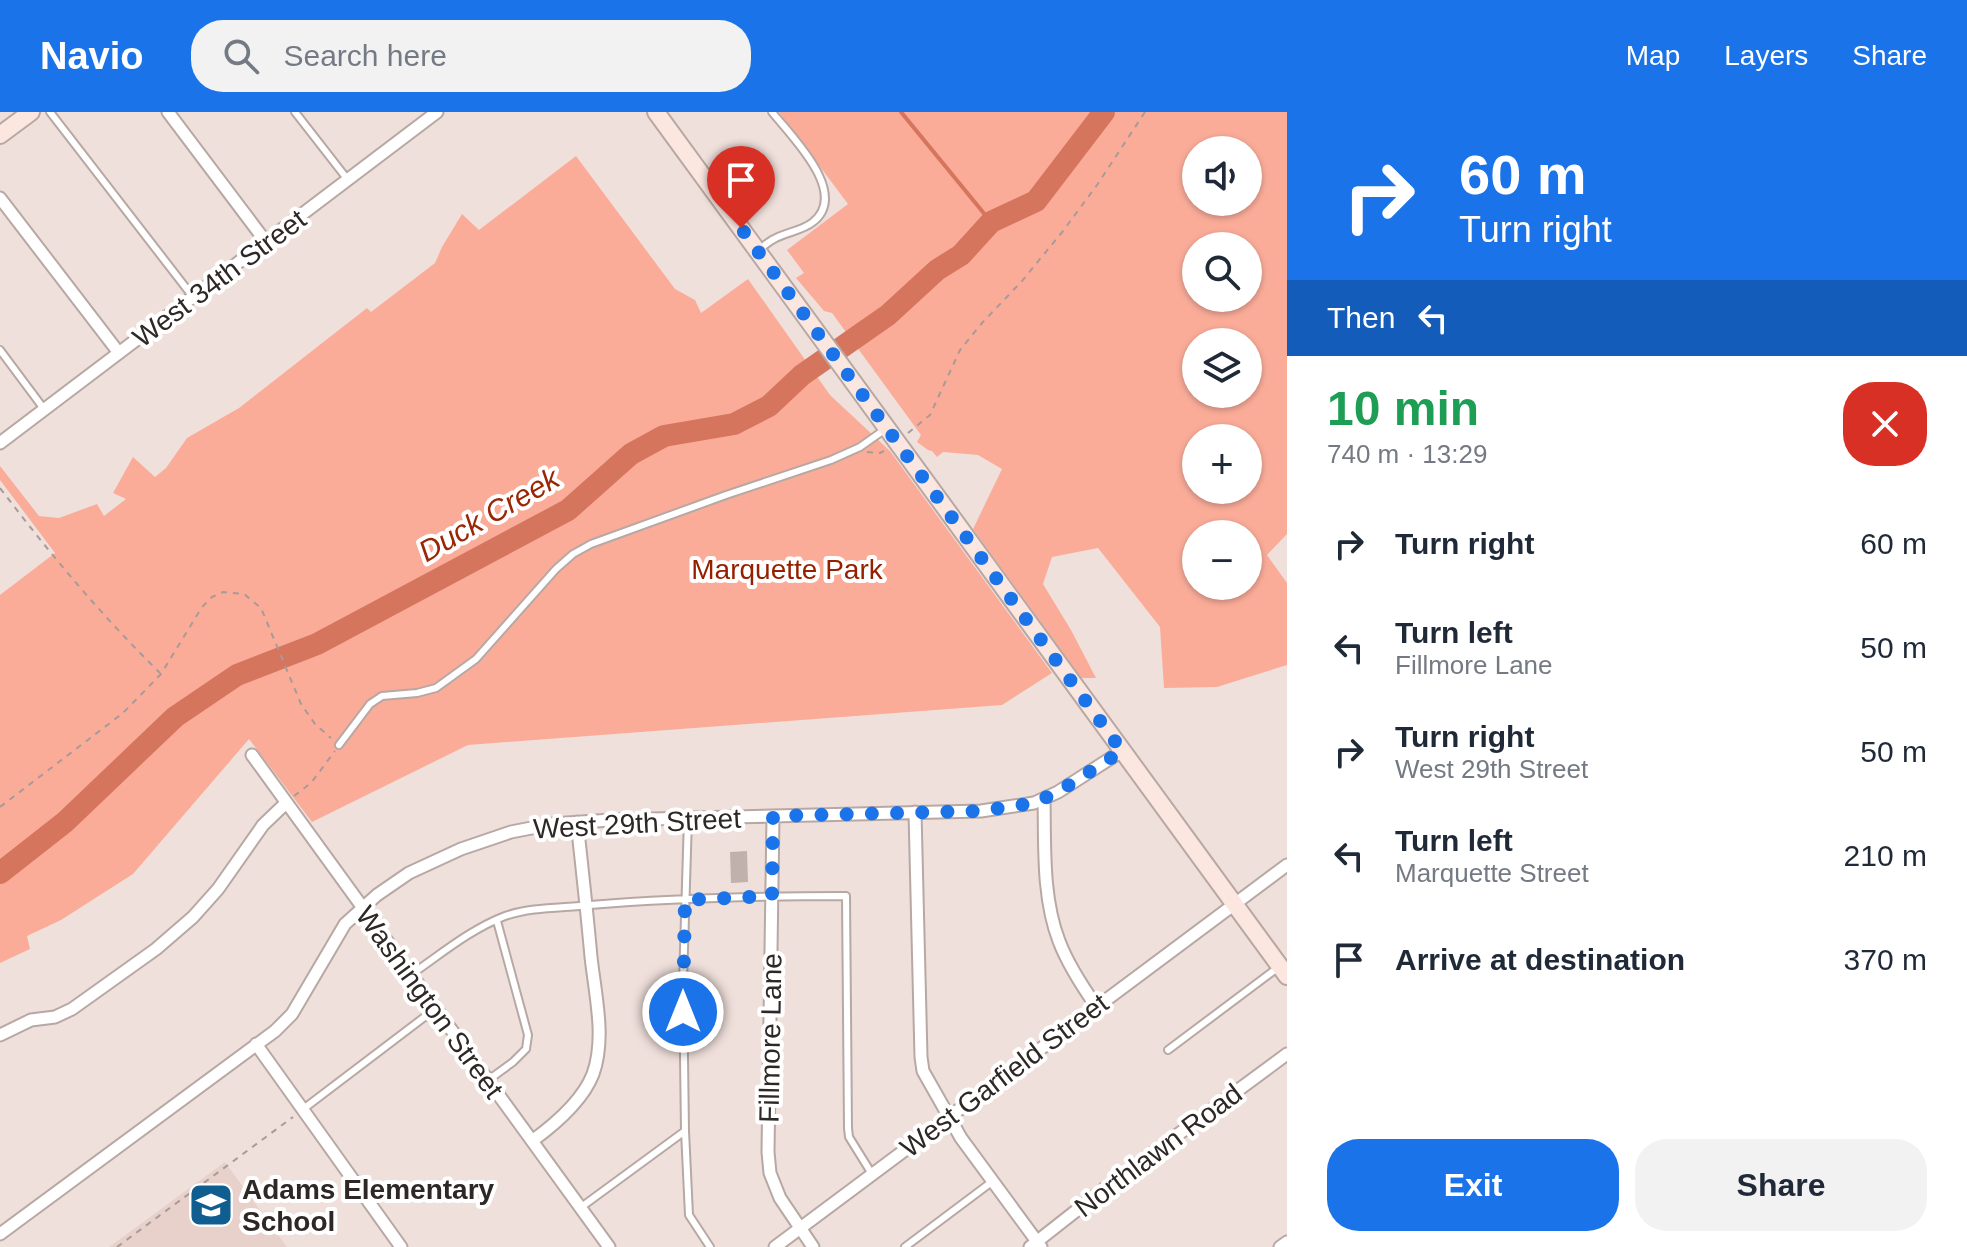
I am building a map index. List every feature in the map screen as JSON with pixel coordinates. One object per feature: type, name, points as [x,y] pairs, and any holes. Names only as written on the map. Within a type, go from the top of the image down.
[{"type":"main road","points":[[0,135],[31,112]]},
{"type":"main road","points":[[656,112],[1283,971]]},
{"type":"street","points":[[168,112],[266,242]]},
{"type":"street","name":"West 34th Street","points":[[0,443],[348,180],[418,119],[437,112]]},
{"type":"street","points":[[0,198],[119,353]]},
{"type":"street","name":"West 29th Street","points":[[0,1234],[275,1031],[292,1014],[345,924],[377,895],[409,873],[461,849],[511,832],[577,822],[981,811],[1044,799],[1090,774],[1122,751]]},
{"type":"street","name":"Washington Street","points":[[252,755],[609,1247]]},
{"type":"street","points":[[1044,799],[1045,864],[1053,919],[1059,941],[1079,982],[1096,1006]]},
{"type":"street","points":[[0,1035],[31,1020],[55,1017],[72,1009],[156,949],[193,917],[218,889],[263,825],[286,803]]},
{"type":"street","points":[[915,812],[923,1071],[961,1138],[1036,1245]]},
{"type":"street","name":"Fillmore Lane","points":[[773,816],[768,1152],[770,1173],[780,1198],[813,1247]]},
{"type":"street","points":[[532,1141],[552,1127],[586,1088],[598,1050],[598,1017],[577,822]]},
{"type":"street","name":"West Garfield Street","points":[[775,1247],[1287,865]]},
{"type":"street","points":[[256,1044],[401,1247]]},
{"type":"street","name":"Northlawn Road","points":[[1036,1245],[1100,1192],[1287,1054]]},
{"type":"street","points":[[1280,1247],[1287,1242]]},
{"type":"lane","points":[[50,112],[193,297]]},
{"type":"lane","points":[[295,112],[348,180]]},
{"type":"lane","points":[[758,251],[774,239],[813,222],[821,214],[826,195],[822,179],[772,112]]},
{"type":"lane","points":[[0,350],[44,409]]},
{"type":"lane","points":[[339,745],[370,704],[382,696],[436,688],[476,659],[573,554],[591,544],[831,460],[860,447],[887,428]]},
{"type":"lane","points":[[688,818],[683,982],[689,1215],[710,1247]]},
{"type":"lane","points":[[410,975],[477,930],[506,916],[536,910],[772,896],[846,896],[848,1128],[849,1137],[872,1174]]},
{"type":"lane","points":[[487,1081],[526,1049],[528,1035],[497,921]]},
{"type":"lane","points":[[1168,1050],[1283,971]]},
{"type":"lane","points":[[302,1110],[435,1009]]},
{"type":"lane","points":[[580,1208],[685,1131]]},
{"type":"lane","points":[[905,1247],[993,1181]]},
{"type":"path","points":[[860,447],[864,452],[880,453],[887,428],[930,415],[960,350],[1063,231],[1145,112]]},
{"type":"path","points":[[0,488],[56,560],[114,627],[161,674]]},
{"type":"path","points":[[0,807],[123,713],[161,674],[202,607],[223,592],[244,594],[261,608],[301,704],[315,724],[339,745],[311,783],[286,803]]},
{"type":"path","points":[[117,1247],[302,1110]]},
{"type":"shaded area","name":"Adams Elementary School","points":[[225,1162],[287,1247],[109,1247]]},
{"type":"green space","points":[[779,112],[1287,112],[1287,534],[1267,555],[1287,583],[1287,665],[1217,687],[1164,688],[1160,627],[1098,548],[1052,557],[1043,584],[1096,678],[1081,678],[973,529],[1002,469],[978,455],[943,452],[937,457],[917,442],[921,435],[832,313],[824,311],[796,278],[804,273],[787,250],[848,204]]},
{"type":"green space","name":"Marquette Park","points":[[576,156],[675,289],[695,300],[701,313],[748,279],[830,395],[890,451],[1052,673],[1002,705],[468,745],[312,822],[249,739],[133,874],[61,920],[27,936],[30,949],[0,963],[0,595],[55,553],[0,480],[0,466],[39,516],[59,518],[97,504],[104,516],[126,499],[113,493],[133,457],[155,477],[166,468],[187,438],[239,408],[367,308],[371,312],[435,263],[462,214],[479,230]]},
{"type":"building","points":[[747,851],[748,882],[731,883],[730,852]]},
{"type":"waterway","points":[[901,112],[991,222]]},
{"type":"waterway","name":"Duck Creek","points":[[0,873],[65,822],[175,717],[237,675],[317,644],[568,510],[631,454],[664,436],[734,424],[769,406],[802,375],[888,315],[937,270],[961,255],[991,222],[1036,201],[1104,112]]},
{"type":"place","name":"Adams Elementary School","points":[[211,1205]]},
{"type":"route","points":[[683,1012],[685,900],[772,896],[773,816],[981,811],[1034,803],[1090,774],[1122,751],[741,228]]}]
